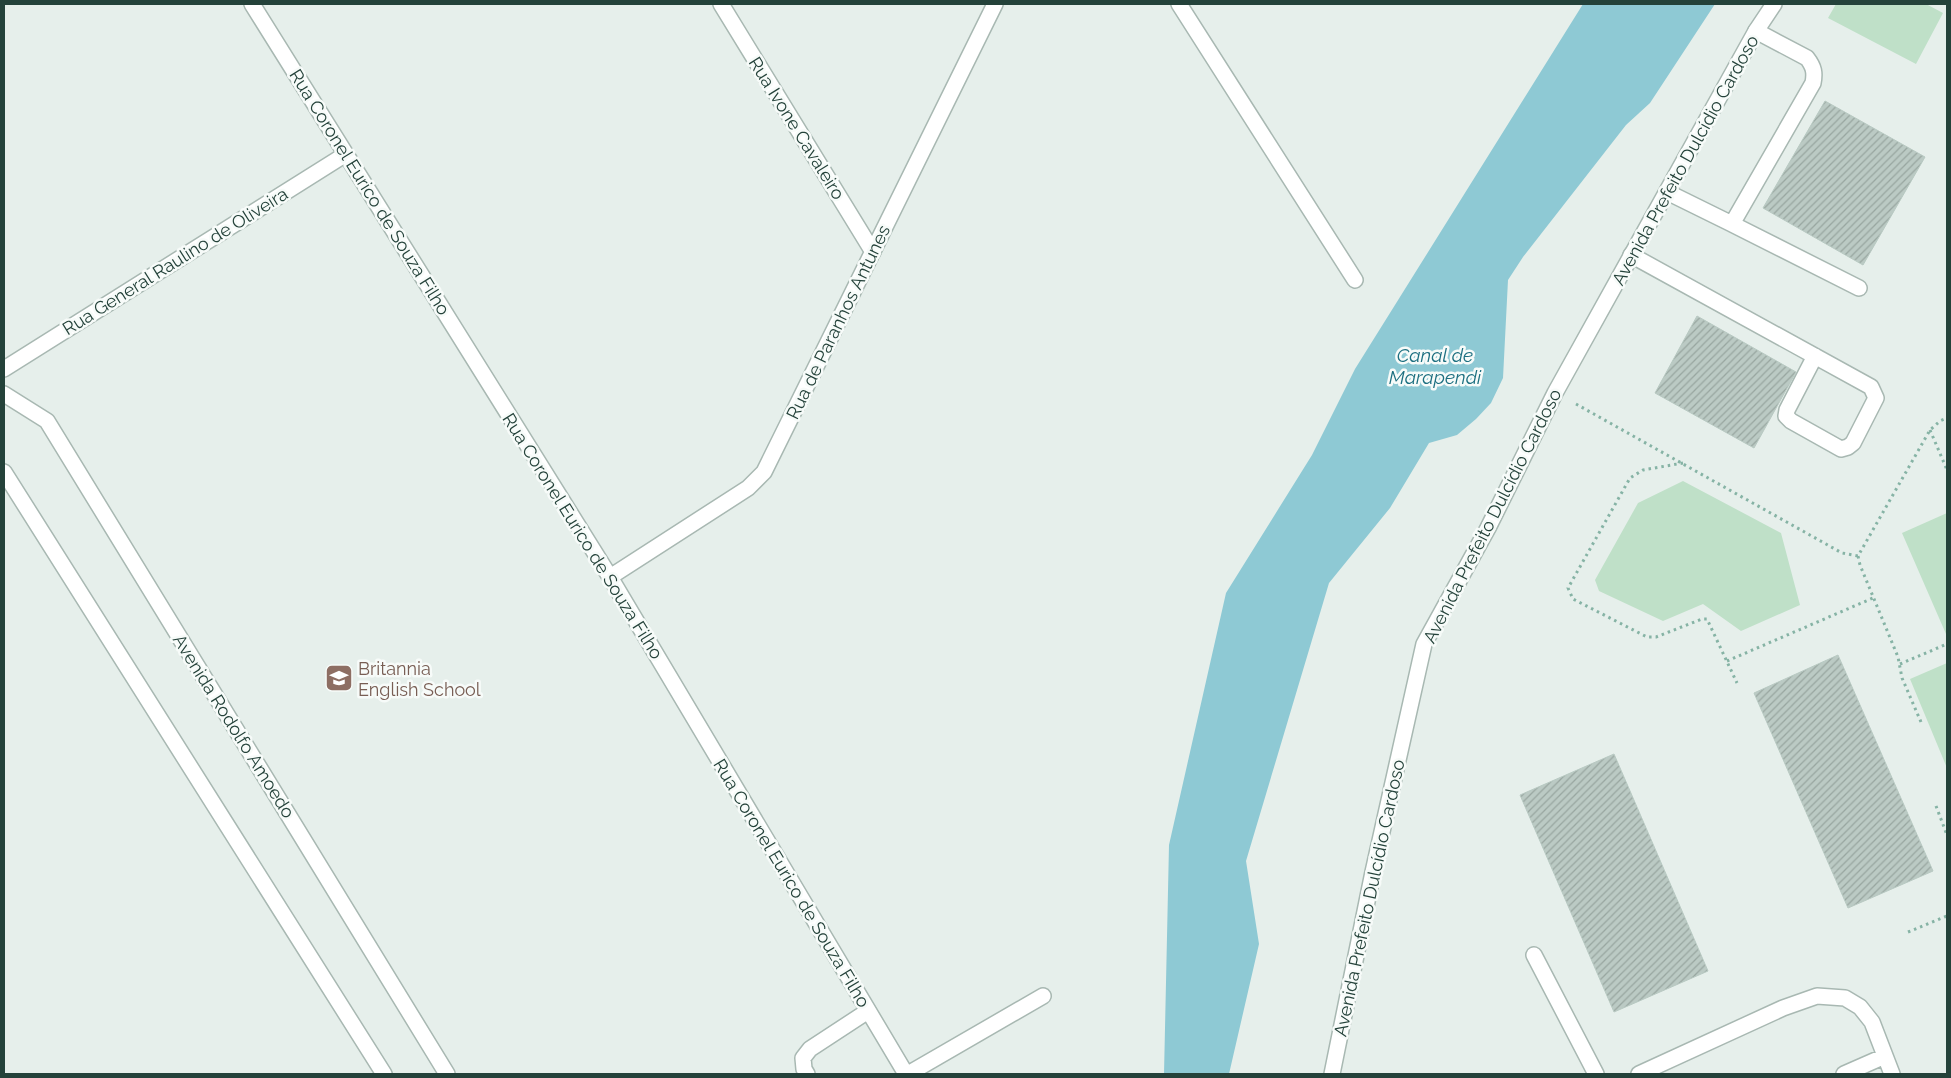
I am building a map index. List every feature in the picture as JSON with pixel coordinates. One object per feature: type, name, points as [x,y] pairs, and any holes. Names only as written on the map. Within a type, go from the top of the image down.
[{"type":"street","name":"Rua Coronel Eurico de Souza Filho","points":[[252,4],[610,577],[907,1074]]},
{"type":"street","name":"Rua Ivone Cavaleiro","points":[[721,4],[873,252]]},
{"type":"street","name":"Rua de Paranhos Antunes","points":[[610,577],[748,488],[764,472],[995,4]]},
{"type":"street","points":[[1180,4],[1355,280]]},
{"type":"street","name":"Avenida Prefeito Dulcídio Cardoso","points":[[1332,1074],[1373,872],[1424,644],[1488,528],[1555,393],[1756,31],[1774,4]]},
{"type":"street","points":[[1732,224],[1813,83],[1815,75],[1813,66],[1807,58],[1756,31]]},
{"type":"street","name":"Rua General Raulino de Oliveira","points":[[4,368],[346,154]]},
{"type":"street","points":[[1667,192],[1859,288]]},
{"type":"street","points":[[1631,256],[1816,356],[1872,387],[1876,398],[1853,443],[1848,447],[1841,449],[1791,421],[1786,416],[1787,410],[1816,356]]},
{"type":"street","name":"Avenida Rodolfo Amoedo","points":[[4,394],[46,421],[447,1074]]},
{"type":"street","points":[[4,472],[384,1074]]},
{"type":"street","points":[[1534,956],[1596,1074]]},
{"type":"street","points":[[907,1074],[1043,996]]},
{"type":"street","points":[[1639,1074],[1783,1008],[1816,996],[1845,998],[1860,1007],[1872,1022],[1892,1074]]},
{"type":"street","points":[[807,1074],[804,1069],[803,1058],[810,1049],[868,1011]]},
{"type":"street","points":[[1844,1074],[1885,1056]]},
{"type":"path","points":[[1595,415],[1842,553],[1858,556]]},
{"type":"path","points":[[1921,722],[1902,678],[1900,664],[1858,556],[1930,430],[1940,421],[1947,418]]},
{"type":"path","points":[[1930,430],[1947,470]]},
{"type":"path","points":[[1683,463],[1643,470],[1630,478],[1568,588],[1573,599],[1648,638],[1656,637],[1702,619],[1707,619],[1736,683]]},
{"type":"path","points":[[1727,661],[1873,598]]},
{"type":"path","points":[[1900,664],[1947,644]]},
{"type":"path","points":[[1936,806],[1947,835]]},
{"type":"path","points":[[1908,932],[1947,916]]},
{"type":"green space","points":[[1836,4],[1926,4],[1943,13],[1916,64],[1828,18]]},
{"type":"green space","points":[[1683,481],[1781,533],[1800,605],[1741,631],[1703,604],[1663,621],[1599,591],[1595,580],[1638,503]]},
{"type":"green space","points":[[1947,513],[1947,634],[1946,634],[1902,533]]},
{"type":"green space","points":[[1947,663],[1947,768],[1910,679]]},
{"type":"water","name":"Canal de Marapendi","points":[[1583,4],[1715,4],[1650,103],[1626,125],[1523,257],[1508,280],[1503,378],[1491,403],[1457,435],[1429,443],[1390,508],[1329,583],[1246,861],[1259,944],[1229,1074],[1164,1074],[1169,845],[1226,593],[1312,455],[1355,369]]},
{"type":"building","points":[[1825,101],[1925,157],[1863,265],[1763,208]]},
{"type":"building","points":[[1697,316],[1796,372],[1754,448],[1655,393]]},
{"type":"building","points":[[1838,655],[1933,871],[1848,908],[1754,693]]},
{"type":"building","points":[[1614,754],[1708,971],[1614,1012],[1520,795]]},
{"type":"place","name":"Britannia English School","points":[[339,678]]}]
